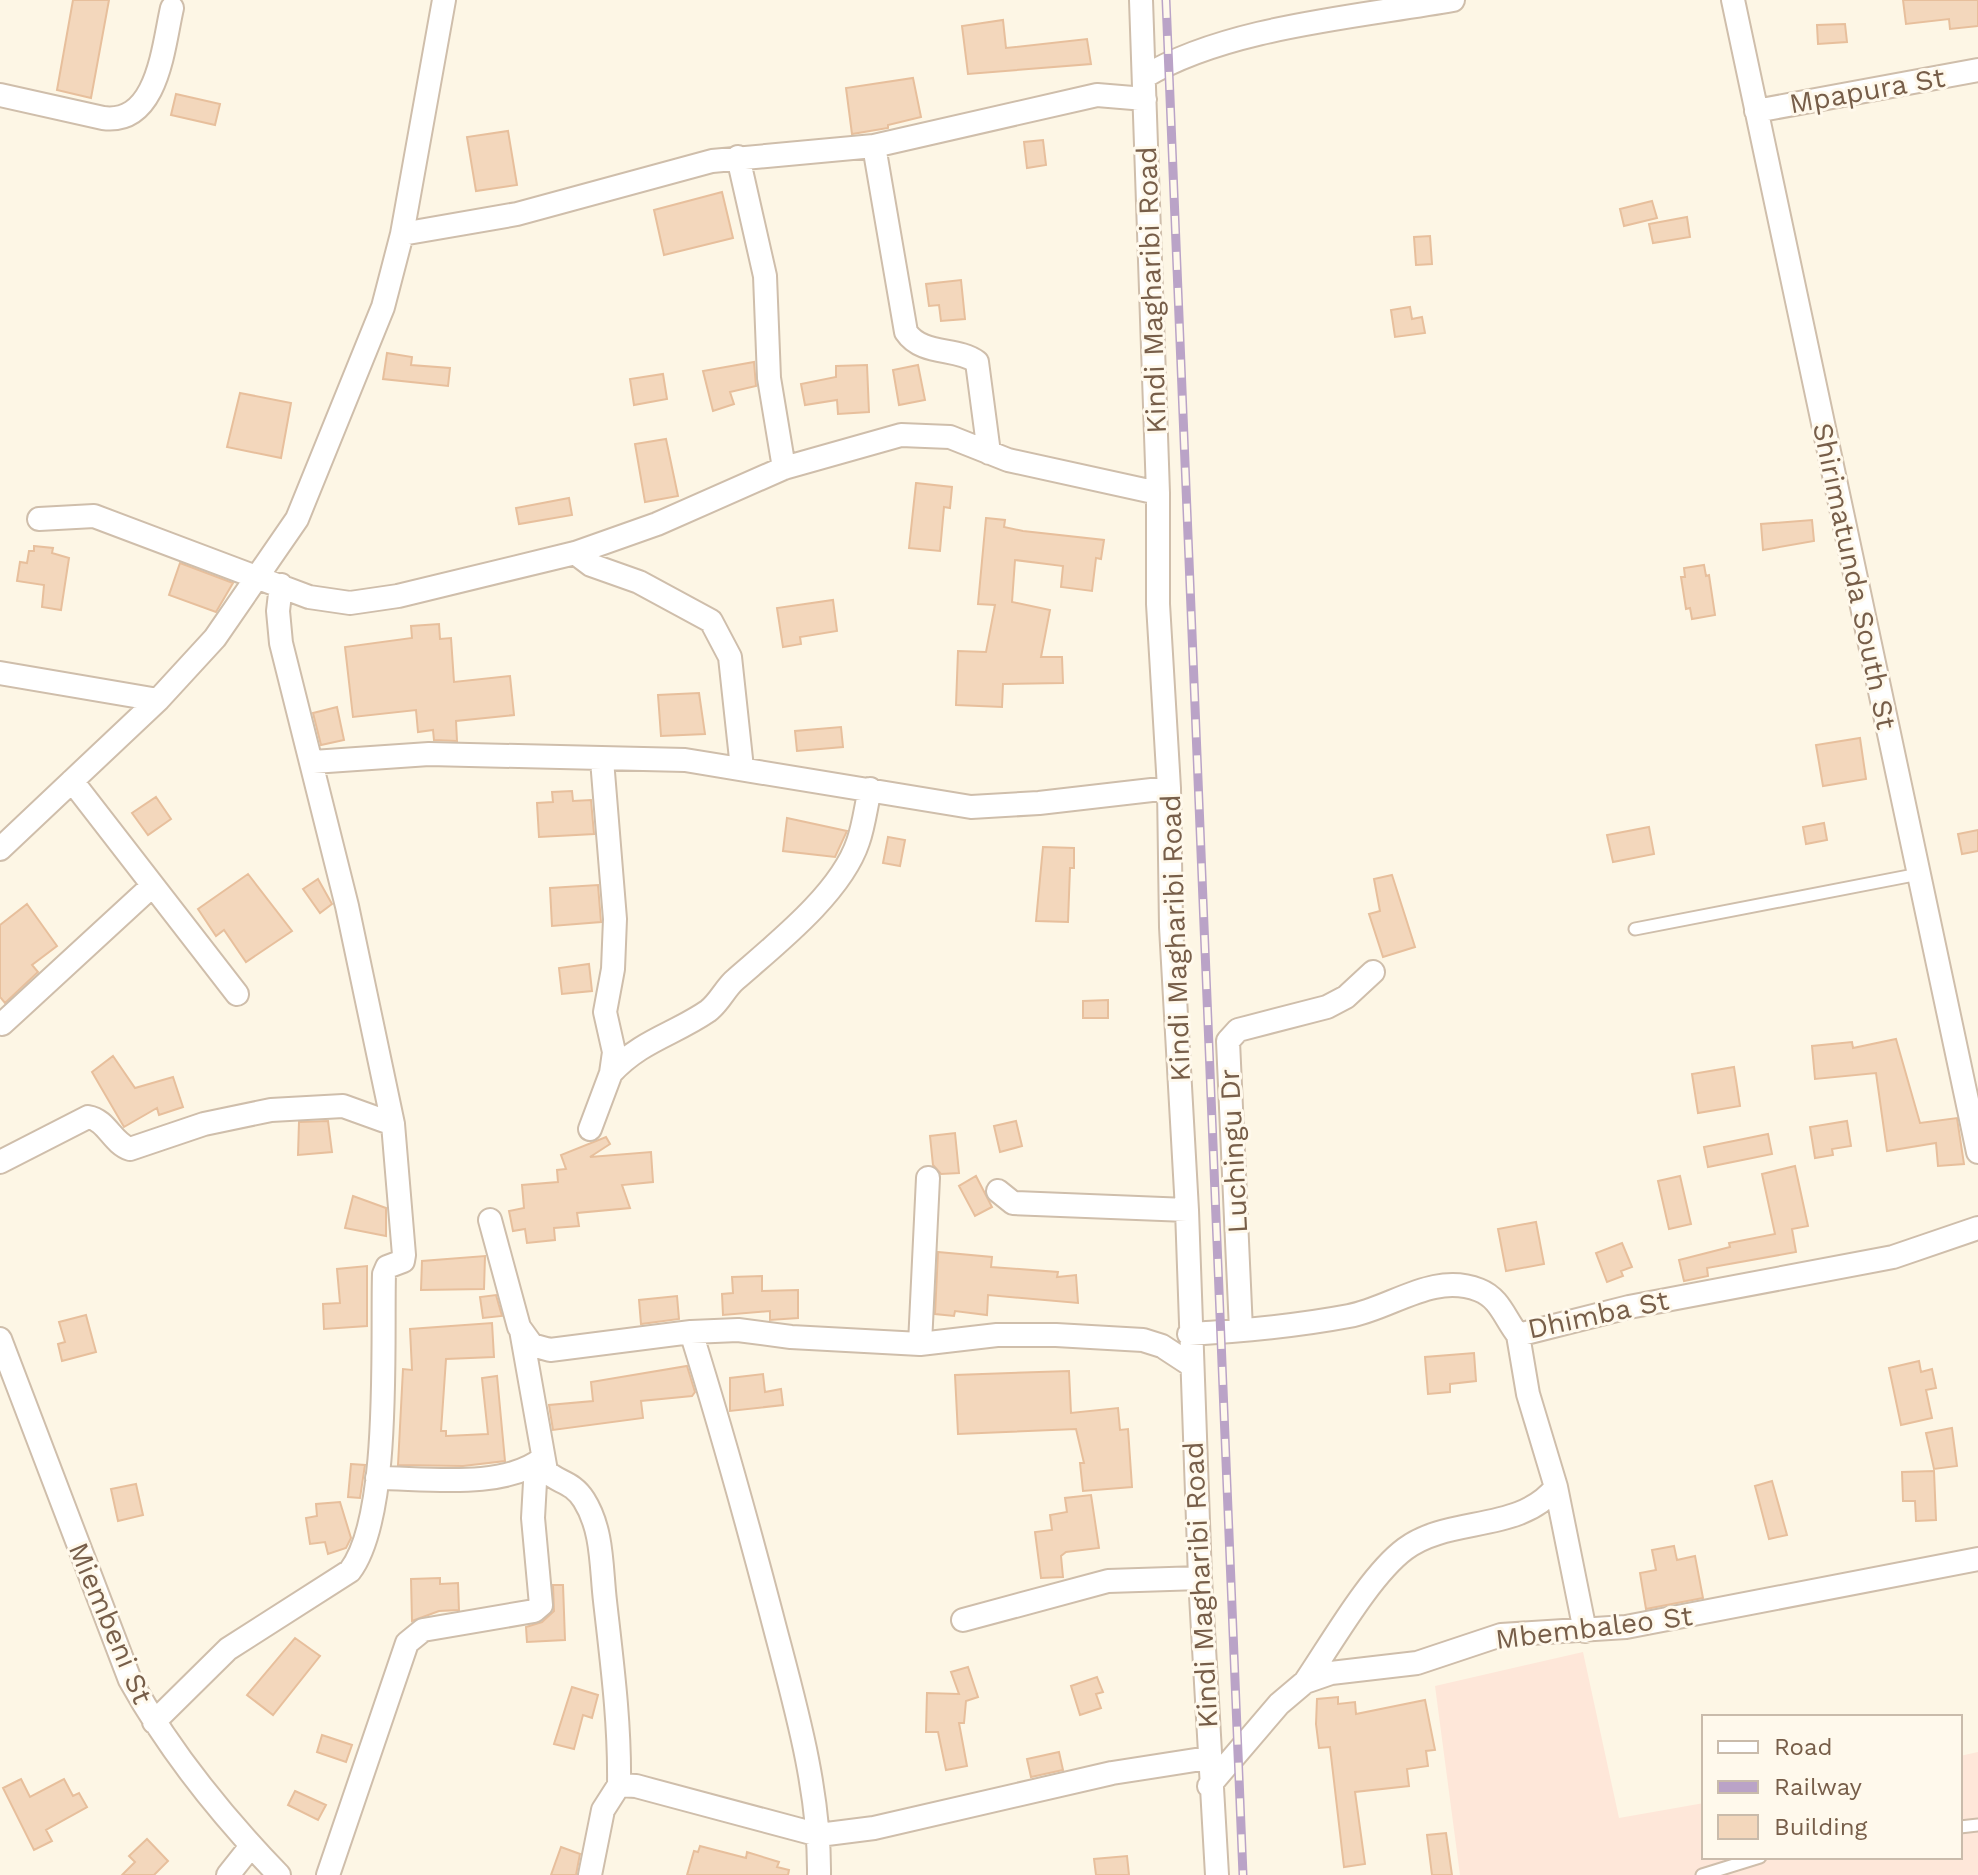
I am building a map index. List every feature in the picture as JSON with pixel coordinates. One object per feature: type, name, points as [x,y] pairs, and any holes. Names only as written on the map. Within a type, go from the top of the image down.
[{"type":"street","points":[[0,849],[158,700],[215,638],[297,519],[383,307],[402,234],[444,0]]},
{"type":"street","name":"Kindi Magharibi Road","points":[[1141,0],[1158,493],[1158,604],[1169,788],[1171,927],[1187,1210],[1189,1334],[1209,1786],[1217,1875]]},
{"type":"street","points":[[402,234],[517,214],[738,157],[874,146],[1097,95],[1144,88],[1168,62],[1268,33],[1453,0]]},
{"type":"street","name":"Shirimatunda South St","points":[[1733,0],[1919,874],[1969,1064],[1978,1152]]},
{"type":"street","points":[[0,95],[103,118],[119,120],[132,114],[144,103],[153,84],[172,8]]},
{"type":"street","name":"Mpapura St","points":[[1756,111],[1978,70]]},
{"type":"street","points":[[874,146],[906,332],[910,339],[977,362],[989,453]]},
{"type":"street","points":[[738,157],[742,188],[765,276],[769,378],[784,468]]},
{"type":"street","points":[[39,519],[94,516],[327,602],[369,601],[575,553],[657,524],[784,468],[901,435],[950,437],[989,453],[1077,478],[1158,493]]},
{"type":"street","points":[[575,553],[591,565],[639,582],[711,621],[730,657],[742,768]]},
{"type":"street","points":[[154,1722],[228,1649],[350,1571],[368,1532],[377,1478],[384,1274],[387,1267],[399,1264],[404,1255],[393,1124],[313,762],[281,643],[278,611],[281,585]]},
{"type":"street","points":[[0,673],[158,700]]},
{"type":"street","points":[[313,762],[429,754],[685,760],[971,807],[1039,803],[1169,788]]},
{"type":"street","points":[[590,1129],[611,1073],[613,1043],[605,1012],[613,969],[615,919],[602,760]]},
{"type":"street","points":[[72,781],[237,994]]},
{"type":"street","points":[[611,1073],[639,1047],[711,1009],[731,983],[779,943],[850,859],[858,843],[870,789]]},
{"type":"street","points":[[2,1024],[152,886]]},
{"type":"street","name":"Luchingu Dr","points":[[1241,1330],[1228,1041],[1238,1030],[1338,1002],[1373,972]]},
{"type":"street","points":[[0,1162],[88,1117],[100,1121],[121,1146],[130,1149],[204,1124],[271,1110],[343,1106],[393,1124]]},
{"type":"street","points":[[920,1344],[928,1178]]},
{"type":"street","points":[[998,1191],[1013,1203],[1187,1210]]},
{"type":"street","points":[[328,1875],[407,1643],[423,1630],[534,1611],[541,1605],[533,1518],[539,1461],[521,1330],[490,1220]]},
{"type":"street","name":"Dhimba St","points":[[1189,1334],[1351,1316],[1410,1293],[1448,1284],[1479,1290],[1492,1297],[1518,1335],[1629,1307],[1893,1257],[1978,1228]]},
{"type":"street","points":[[521,1330],[532,1345],[550,1350],[691,1332],[738,1330],[791,1337],[920,1344],[997,1335],[1117,1337],[1162,1346],[1191,1365]]},
{"type":"street","points":[[691,1332],[733,1467],[796,1705],[819,1835],[819,1875]]},
{"type":"street","points":[[1518,1335],[1528,1394],[1556,1487],[1585,1631]]},
{"type":"street","name":"Miembeni St","points":[[0,1339],[5,1366],[130,1680],[154,1722],[251,1846],[279,1875]]},
{"type":"street","points":[[377,1478],[489,1478],[539,1461]]},
{"type":"street","points":[[539,1461],[549,1475],[572,1484],[584,1500],[598,1532],[613,1666],[619,1785],[609,1795],[603,1810],[590,1875]]},
{"type":"street","points":[[1305,1682],[1370,1588],[1403,1550],[1423,1538],[1515,1514],[1545,1501],[1556,1487]]},
{"type":"street","name":"Mbembaleo St","points":[[1209,1786],[1279,1704],[1305,1682],[1354,1669],[1417,1663],[1501,1635],[1626,1627],[1815,1593],[1978,1559]]},
{"type":"street","points":[[963,1620],[1108,1581],[1200,1578]]},
{"type":"street","points":[[619,1785],[636,1786],[819,1835],[905,1822],[1112,1773],[1208,1758]]},
{"type":"street","points":[[228,1875],[251,1846]]},
{"type":"lane","points":[[1635,929],[1919,874]]},
{"type":"lane","points":[[1702,1875],[1754,1859]]},
{"type":"shaded area","points":[[1583,1652],[1619,1818],[1702,1803],[1702,1859],[1962,1859],[1962,1756],[1978,1752],[1978,1875],[1460,1875],[1435,1686]]},
{"type":"building","points":[[73,0],[109,0],[91,98],[57,90]]},
{"type":"building","points":[[1903,0],[1978,0],[1978,26],[1950,29],[1949,19],[1906,24]]},
{"type":"building","points":[[1003,20],[1006,48],[1087,39],[1091,64],[968,74],[962,26]]},
{"type":"building","points":[[1845,24],[1847,42],[1818,44],[1817,25]]},
{"type":"building","points":[[913,78],[921,117],[888,125],[888,128],[852,134],[846,88]]},
{"type":"building","points":[[176,94],[220,104],[215,125],[171,115]]},
{"type":"building","points":[[508,131],[517,185],[476,191],[467,137]]},
{"type":"building","points":[[1043,140],[1046,165],[1027,168],[1024,142]]},
{"type":"building","points":[[722,192],[733,238],[664,255],[654,210]]},
{"type":"building","points":[[1652,201],[1657,218],[1624,226],[1620,209]]},
{"type":"building","points":[[1687,217],[1690,237],[1653,243],[1649,224]]},
{"type":"building","points":[[1430,236],[1432,264],[1416,265],[1414,237]]},
{"type":"building","points":[[961,280],[965,319],[941,321],[939,305],[929,306],[926,284]]},
{"type":"building","points":[[1410,307],[1412,319],[1422,317],[1425,333],[1395,337],[1391,310]]},
{"type":"building","points":[[387,353],[412,357],[411,365],[450,368],[448,386],[383,379]]},
{"type":"building","points":[[754,362],[756,386],[730,392],[734,404],[713,411],[703,371]]},
{"type":"building","points":[[867,365],[869,412],[838,414],[837,400],[805,405],[801,384],[836,377],[836,366]]},
{"type":"building","points":[[918,365],[925,400],[899,405],[893,370]]},
{"type":"building","points":[[663,374],[667,399],[634,405],[630,379]]},
{"type":"building","points":[[240,393],[291,403],[281,458],[227,447]]},
{"type":"building","points":[[666,439],[678,496],[645,502],[635,444]]},
{"type":"building","points":[[916,483],[952,487],[950,508],[944,507],[940,551],[909,548]]},
{"type":"building","points":[[569,498],[572,515],[519,524],[516,508]]},
{"type":"building","points":[[986,518],[1005,520],[1004,527],[1023,531],[1104,540],[1101,559],[1096,558],[1092,591],[1061,587],[1063,566],[1015,560],[1012,602],[1050,610],[1041,657],[1062,657],[1063,683],[1003,684],[1002,707],[956,705],[958,651],[986,652],[995,605],[978,604]]},
{"type":"building","points":[[1812,520],[1814,541],[1763,550],[1761,524]]},
{"type":"building","points":[[34,546],[53,548],[52,553],[69,558],[61,610],[42,607],[44,585],[17,581],[20,562],[27,563],[29,551],[34,551]]},
{"type":"building","points":[[180,563],[233,583],[216,612],[169,595]]},
{"type":"building","points":[[1704,565],[1706,576],[1709,575],[1715,615],[1692,619],[1690,608],[1686,609],[1681,577],[1685,577],[1684,568]]},
{"type":"building","points":[[833,600],[837,631],[800,637],[801,644],[783,647],[777,608]]},
{"type":"building","points":[[439,624],[440,639],[451,638],[454,682],[510,676],[514,715],[456,721],[457,741],[434,740],[433,730],[418,732],[416,710],[353,717],[345,647],[412,638],[411,626]]},
{"type":"building","points":[[699,693],[705,734],[661,736],[658,695]]},
{"type":"building","points":[[337,707],[344,740],[321,745],[313,713]]},
{"type":"building","points":[[841,727],[843,747],[797,751],[795,731]]},
{"type":"building","points":[[1860,738],[1866,779],[1823,786],[1816,745]]},
{"type":"building","points":[[572,791],[573,801],[591,800],[594,834],[539,837],[537,803],[553,802],[552,792]]},
{"type":"building","points":[[156,797],[171,819],[148,835],[132,813]]},
{"type":"building","points":[[787,818],[847,831],[835,857],[783,851]]},
{"type":"building","points":[[1824,823],[1827,840],[1806,844],[1803,827]]},
{"type":"building","points":[[1649,827],[1654,854],[1613,862],[1607,835]]},
{"type":"building","points":[[1978,830],[1978,851],[1962,854],[1958,834]]},
{"type":"building","points":[[888,837],[905,840],[900,866],[883,863]]},
{"type":"building","points":[[1043,847],[1074,848],[1068,922],[1036,921]]},
{"type":"building","points":[[248,874],[292,931],[246,962],[224,930],[216,936],[198,909]]},
{"type":"building","points":[[1392,875],[1415,947],[1383,957],[1369,914],[1380,911],[1374,879]]},
{"type":"building","points":[[318,879],[332,904],[320,913],[303,889]]},
{"type":"building","points":[[598,885],[601,922],[552,926],[550,888]]},
{"type":"building","points":[[27,904],[57,946],[32,965],[38,972],[5,1003],[0,997],[0,925]]},
{"type":"building","points":[[589,964],[592,991],[562,994],[559,968]]},
{"type":"building","points":[[1108,1000],[1108,1018],[1083,1018],[1083,1001]]},
{"type":"building","points":[[1896,1039],[1920,1123],[1957,1118],[1964,1164],[1938,1166],[1936,1143],[1887,1151],[1876,1073],[1815,1079],[1812,1046],[1852,1042],[1853,1048]]},
{"type":"building","points":[[113,1056],[135,1088],[173,1077],[183,1107],[159,1115],[157,1108],[124,1127],[92,1072]]},
{"type":"building","points":[[1734,1067],[1740,1106],[1698,1113],[1692,1074]]},
{"type":"building","points":[[328,1121],[332,1152],[298,1155],[299,1122]]},
{"type":"building","points":[[1016,1121],[1022,1146],[1000,1152],[994,1126]]},
{"type":"building","points":[[1847,1121],[1851,1146],[1832,1149],[1833,1155],[1815,1158],[1810,1127]]},
{"type":"building","points":[[955,1133],[959,1173],[941,1174],[933,1165],[930,1136]]},
{"type":"building","points":[[1768,1134],[1772,1154],[1708,1167],[1704,1147]]},
{"type":"building","points":[[606,1137],[610,1144],[590,1157],[651,1152],[653,1182],[622,1185],[630,1208],[577,1213],[579,1226],[554,1228],[555,1240],[527,1243],[525,1229],[513,1231],[509,1211],[524,1208],[522,1185],[558,1182],[557,1170],[566,1169],[561,1155]]},
{"type":"building","points":[[1795,1166],[1808,1226],[1792,1229],[1796,1252],[1707,1268],[1708,1276],[1684,1281],[1679,1260],[1730,1247],[1729,1243],[1775,1234],[1762,1174]]},
{"type":"building","points":[[976,1176],[992,1207],[975,1216],[959,1186]]},
{"type":"building","points":[[1680,1176],[1691,1224],[1669,1229],[1658,1181]]},
{"type":"building","points":[[353,1196],[386,1208],[386,1236],[345,1228]]},
{"type":"building","points":[[1536,1222],[1544,1264],[1506,1271],[1498,1229]]},
{"type":"building","points":[[1622,1243],[1632,1267],[1621,1271],[1623,1276],[1607,1282],[1596,1253]]},
{"type":"building","points":[[938,1252],[992,1257],[991,1267],[1058,1272],[1057,1277],[1076,1275],[1078,1303],[988,1295],[987,1315],[955,1311],[954,1316],[935,1314]]},
{"type":"building","points":[[485,1256],[484,1289],[421,1290],[422,1261]]},
{"type":"building","points":[[367,1266],[367,1326],[324,1329],[323,1304],[340,1303],[337,1269]]},
{"type":"building","points":[[762,1276],[762,1291],[798,1290],[798,1318],[770,1320],[770,1311],[723,1315],[722,1294],[733,1293],[732,1277]]},
{"type":"building","points":[[496,1295],[502,1316],[483,1318],[480,1297]]},
{"type":"building","points":[[677,1296],[679,1319],[641,1324],[639,1300]]},
{"type":"building","points":[[86,1315],[96,1352],[62,1361],[58,1344],[65,1342],[59,1322]]},
{"type":"building","points":[[492,1323],[494,1357],[446,1359],[441,1431],[446,1431],[446,1436],[488,1434],[482,1378],[497,1376],[505,1461],[463,1466],[398,1465],[403,1369],[412,1370],[410,1329]]},
{"type":"building","points":[[1474,1353],[1476,1381],[1450,1384],[1450,1392],[1428,1394],[1425,1357]]},
{"type":"building","points":[[1919,1361],[1921,1372],[1932,1369],[1936,1388],[1926,1390],[1932,1418],[1901,1425],[1889,1368]]},
{"type":"building","points":[[687,1366],[695,1392],[692,1396],[641,1401],[643,1418],[553,1430],[549,1405],[593,1401],[591,1382]]},
{"type":"building","points":[[1069,1371],[1071,1413],[1118,1408],[1120,1430],[1128,1429],[1132,1487],[1083,1491],[1080,1463],[1084,1463],[1076,1429],[958,1434],[955,1375]]},
{"type":"building","points":[[763,1374],[765,1392],[781,1389],[783,1405],[730,1411],[730,1378]]},
{"type":"building","points":[[1952,1428],[1957,1466],[1934,1469],[1926,1433]]},
{"type":"building","points":[[351,1464],[365,1465],[360,1498],[348,1497]]},
{"type":"building","points":[[1934,1471],[1936,1520],[1916,1521],[1915,1501],[1903,1501],[1902,1472]]},
{"type":"building","points":[[1772,1481],[1787,1535],[1769,1539],[1755,1486]]},
{"type":"building","points":[[136,1484],[143,1515],[118,1521],[111,1489]]},
{"type":"building","points":[[1091,1495],[1099,1548],[1066,1552],[1061,1556],[1063,1577],[1041,1578],[1035,1532],[1052,1530],[1050,1515],[1067,1512],[1065,1498]]},
{"type":"building","points":[[340,1502],[351,1538],[346,1548],[328,1554],[325,1542],[310,1544],[306,1518],[317,1516],[316,1504]]},
{"type":"building","points":[[1674,1546],[1677,1560],[1695,1556],[1703,1598],[1646,1609],[1640,1573],[1656,1570],[1652,1550]]},
{"type":"building","points":[[440,1578],[440,1584],[458,1583],[459,1610],[439,1611],[412,1621],[411,1579]]},
{"type":"building","points":[[553,1585],[563,1585],[565,1640],[527,1642],[526,1627],[542,1622],[554,1611]]},
{"type":"building","points":[[295,1638],[320,1656],[273,1715],[247,1695]]},
{"type":"building","points":[[968,1667],[978,1697],[966,1701],[964,1723],[959,1723],[967,1766],[946,1770],[938,1732],[926,1732],[927,1693],[959,1694],[951,1672]]},
{"type":"building","points":[[1097,1677],[1103,1692],[1096,1694],[1101,1708],[1080,1715],[1071,1686]]},
{"type":"building","points":[[572,1687],[598,1695],[592,1718],[583,1715],[574,1749],[554,1744]]},
{"type":"building","points":[[1338,1697],[1338,1704],[1355,1702],[1356,1714],[1425,1700],[1435,1750],[1426,1751],[1428,1766],[1407,1769],[1409,1786],[1355,1792],[1365,1864],[1344,1867],[1330,1747],[1319,1748],[1316,1724],[1317,1699]]},
{"type":"building","points":[[322,1735],[352,1745],[346,1762],[317,1752]]},
{"type":"building","points":[[1059,1752],[1063,1770],[1031,1777],[1027,1759]]},
{"type":"building","points":[[21,1779],[30,1797],[64,1779],[73,1796],[79,1793],[87,1807],[46,1830],[52,1841],[34,1850],[3,1788]]},
{"type":"building","points":[[295,1791],[326,1805],[318,1820],[288,1805]]},
{"type":"building","points":[[1446,1833],[1452,1875],[1432,1875],[1427,1835]]},
{"type":"building","points":[[147,1839],[168,1861],[154,1875],[122,1875],[135,1862],[129,1856]]},
{"type":"building","points":[[700,1846],[746,1858],[747,1852],[779,1862],[777,1867],[789,1870],[788,1875],[687,1875],[694,1851],[698,1852]]},
{"type":"building","points":[[561,1847],[580,1854],[576,1875],[551,1875]]},
{"type":"building","points":[[1127,1856],[1129,1875],[1096,1875],[1094,1859]]},
{"type":"railway","points":[[1166,0],[1243,1875]]}]
